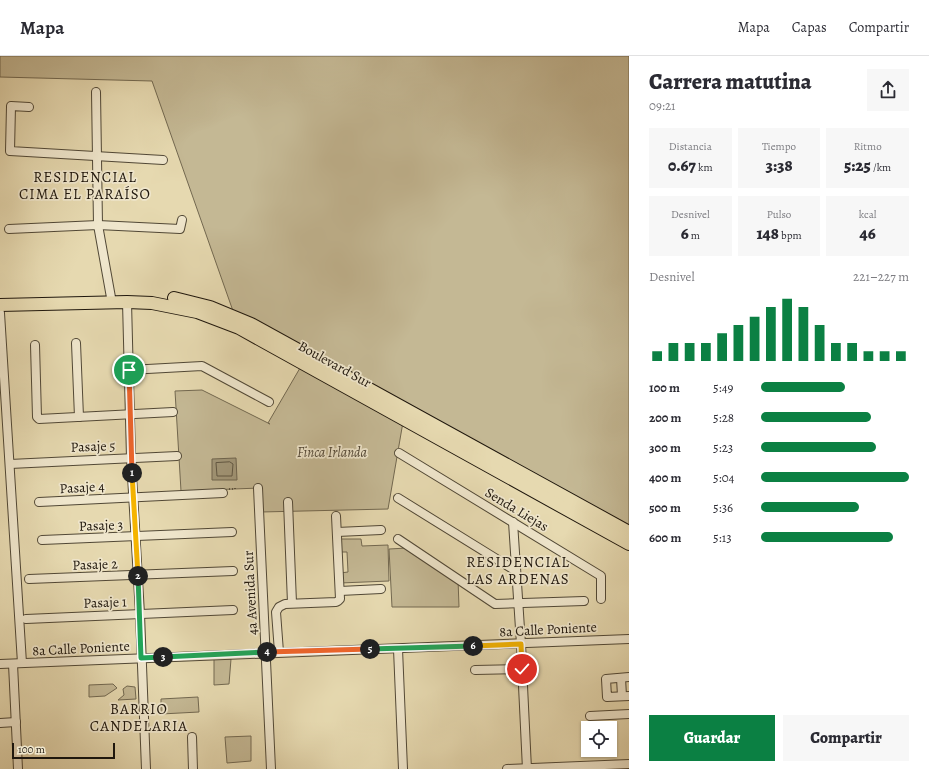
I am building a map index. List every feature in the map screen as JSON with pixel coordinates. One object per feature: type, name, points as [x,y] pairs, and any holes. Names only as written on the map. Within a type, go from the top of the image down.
[{"type":"highway","name":"Boulevard Sur","points":[[0,306],[112,299],[143,295],[180,299],[204,305],[236,317],[629,532]]},
{"type":"highway","name":"Boulevard Sur","points":[[0,299],[112,299],[184,308],[208,315],[239,328],[629,544]]},
{"type":"street","points":[[96,92],[98,225],[112,299]]},
{"type":"street","points":[[29,107],[11,106],[10,151],[163,160]]},
{"type":"street","points":[[9,230],[98,225],[180,229],[182,220]]},
{"type":"street","points":[[127,302],[131,458],[140,614],[146,769]]},
{"type":"street","points":[[0,313],[22,663]]},
{"type":"street","points":[[76,343],[79,416]]},
{"type":"street","points":[[34,345],[38,418],[173,412]]},
{"type":"street","points":[[129,370],[202,366],[269,402]]},
{"type":"street","name":"Senda Liejas","points":[[399,452],[601,576],[601,599]]},
{"type":"street","name":"Pasaje 5","points":[[10,464],[40,461],[178,456]]},
{"type":"street","name":"4a Avenida Sur","points":[[258,488],[271,769]]},
{"type":"street","name":"Pasaje 4","points":[[39,502],[223,493]]},
{"type":"street","points":[[398,498],[516,571]]},
{"type":"street","points":[[288,502],[292,603]]},
{"type":"street","points":[[279,652],[276,612],[282,605],[292,603],[336,602],[340,599],[336,516]]},
{"type":"street","points":[[513,522],[527,769]]},
{"type":"street","points":[[337,532],[381,530]]},
{"type":"street","name":"Pasaje 3","points":[[42,540],[232,532]]},
{"type":"street","points":[[398,539],[495,604],[518,602],[584,601]]},
{"type":"street","name":"Pasaje 2","points":[[29,580],[233,571]]},
{"type":"street","points":[[340,591],[381,589]]},
{"type":"street","name":"Pasaje 1","points":[[26,619],[233,610]]},
{"type":"street","name":"8a Calle Poniente","points":[[0,664],[266,652],[629,639]]},
{"type":"street","points":[[398,648],[403,769]]},
{"type":"street","points":[[13,664],[18,769]]},
{"type":"street","points":[[475,670],[522,669]]},
{"type":"street","points":[[625,678],[625,696],[607,697],[606,679],[625,678]]},
{"type":"street","points":[[590,716],[629,714]]},
{"type":"street","points":[[0,723],[16,722]]},
{"type":"street","points":[[192,737],[193,769]]},
{"type":"street","points":[[507,769],[629,764]]},
{"type":"green space","points":[[0,56],[629,56],[629,525],[233,311],[152,81],[0,77]]},
{"type":"green space","name":"Finca Irlanda","points":[[300,368],[403,422],[388,509],[261,512],[260,488],[181,491],[175,391],[202,390],[268,423]]},
{"type":"green space","points":[[339,539],[361,539],[362,546],[388,545],[389,581],[340,583],[340,573],[348,572],[347,552],[339,552]]},
{"type":"green space","points":[[407,548],[458,579],[459,607],[392,607],[389,549]]},
{"type":"green space","points":[[214,659],[231,659],[229,684],[214,685]]},
{"type":"green space","points":[[113,684],[117,688],[105,696],[89,697],[89,685]]},
{"type":"green space","points":[[127,686],[135,687],[136,699],[118,700],[124,695],[123,689]]},
{"type":"green space","points":[[198,697],[199,712],[161,714],[161,699]]},
{"type":"green space","points":[[251,736],[251,761],[227,763],[225,737]]},
{"type":"water","points":[[236,458],[237,480],[212,480],[212,459]]},
{"type":"district","name":"RESIDENCIAL CIMA EL PARAÍSO","points":[[85,186]]},
{"type":"district","name":"RESIDENCIAL LAS ARDENAS","points":[[518,570]]},
{"type":"district","name":"BARRIO CANDELARIA","points":[[139,718]]},
{"type":"route","points":[[129,370],[131,458],[141,658],[521,644],[522,669]]}]
